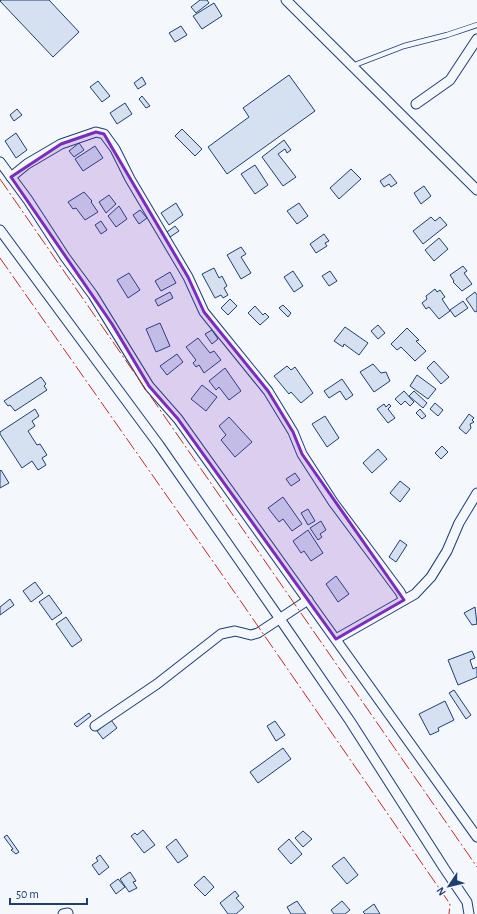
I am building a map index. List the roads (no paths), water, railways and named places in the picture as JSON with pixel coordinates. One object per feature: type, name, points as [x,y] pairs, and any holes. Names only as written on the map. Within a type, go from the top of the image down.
[{"type":"street","points":[[286,0],[477,190]]},
{"type":"street","points":[[416,104],[450,80],[477,39]]},
{"type":"street","points":[[11,176],[27,164],[61,144],[96,132],[104,134],[115,149],[130,179],[188,277],[204,312],[268,391],[293,432],[302,454],[350,525],[400,592],[404,600]]},
{"type":"street","points":[[0,162],[100,307],[149,386],[178,419],[477,836]]},
{"type":"street","points":[[0,230],[159,445],[350,721],[467,902],[469,914]]},
{"type":"street","points":[[336,639],[415,594],[431,576],[447,551],[458,523],[477,493]]},
{"type":"street","points":[[95,726],[157,684],[221,634],[234,632],[251,634],[258,633],[308,600]]},
{"type":"lane","points":[[352,66],[404,46],[447,35],[477,24]]}]
